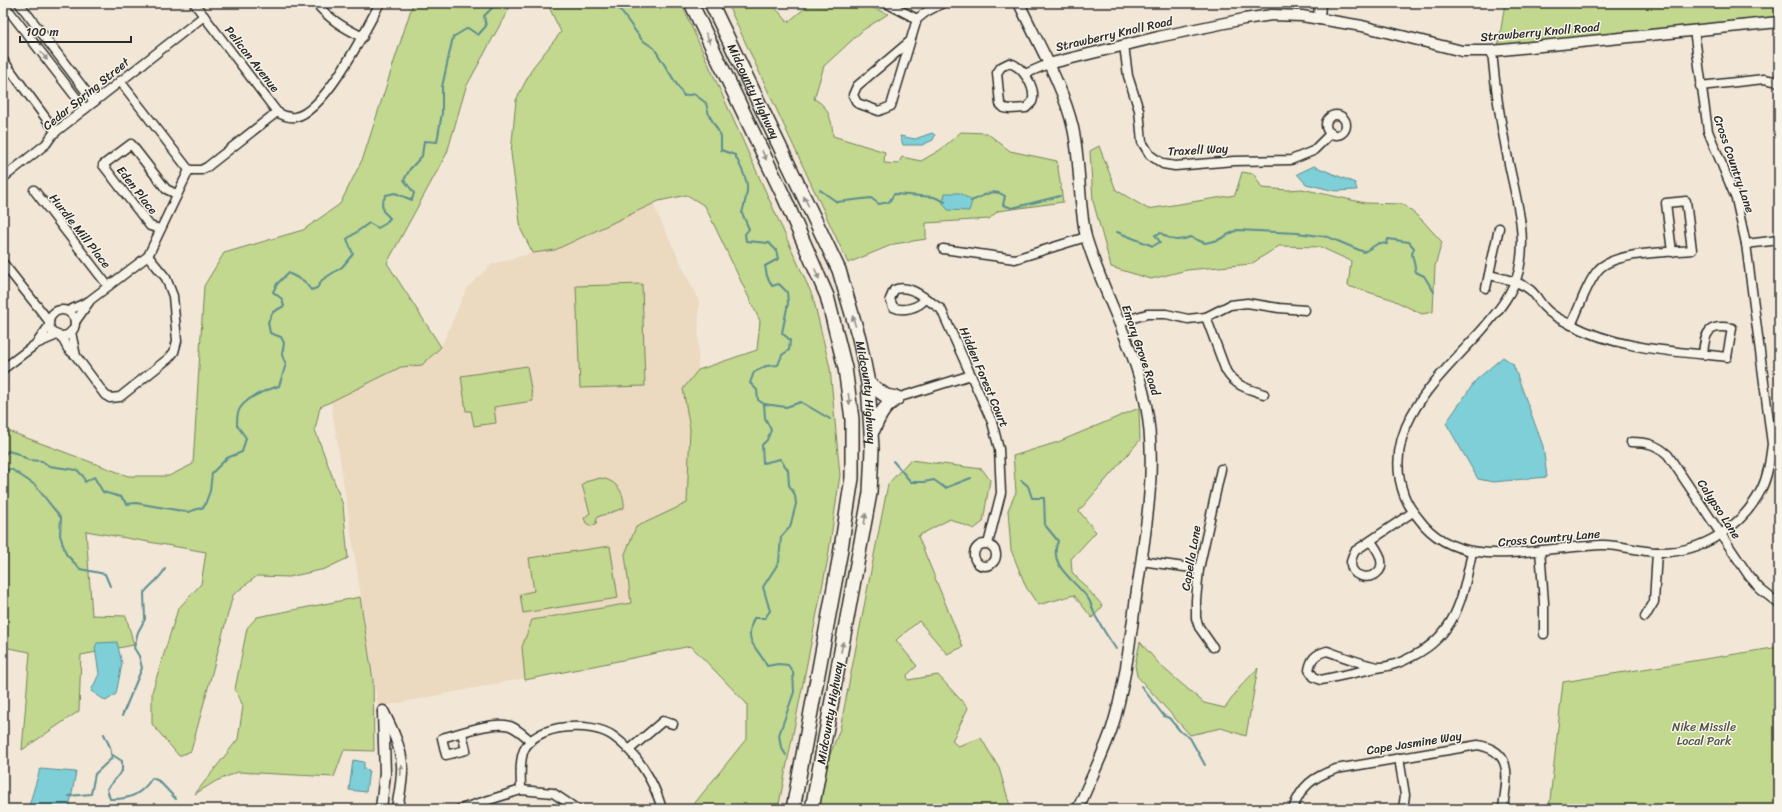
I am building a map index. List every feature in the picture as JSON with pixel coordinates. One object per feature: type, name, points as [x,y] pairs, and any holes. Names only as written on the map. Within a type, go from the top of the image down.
[{"type":"main road","name":"Midcounty Highway","points":[[691,3],[784,197],[827,296],[845,368],[851,412],[852,478],[840,555],[793,809]]},
{"type":"main road","name":"Midcounty Highway","points":[[711,3],[839,270],[859,338],[868,383],[872,434],[870,493],[812,809]]},
{"type":"main road","points":[[868,383],[886,396],[898,398]]},
{"type":"main road","points":[[872,434],[879,414],[886,406],[898,398]]},
{"type":"street","points":[[20,3],[94,102]]},
{"type":"street","name":"Pelican Avenue","points":[[194,3],[278,112]]},
{"type":"street","points":[[316,3],[327,16],[340,26],[362,37]]},
{"type":"street","points":[[189,170],[201,170],[207,167],[278,112],[283,115],[295,117],[317,102],[329,89],[362,37],[380,3]]},
{"type":"street","points":[[886,3],[917,19]]},
{"type":"street","points":[[909,42],[855,87],[853,95],[857,103],[879,111],[885,110],[892,104],[917,19],[926,12],[943,3]]},
{"type":"street","name":"Emory Grove Road","points":[[1019,3],[1062,96],[1073,130],[1078,156],[1082,218],[1086,237],[1120,322],[1138,373],[1146,404],[1149,427],[1150,468],[1148,520],[1120,699],[1111,729],[1078,809]]},
{"type":"street","points":[[1319,19],[1320,3]]},
{"type":"street","points":[[3,4],[85,109]]},
{"type":"street","name":"Strawberry Knoll Road","points":[[1048,64],[1124,45],[1257,16],[1283,15],[1362,26],[1462,51],[1492,51],[1779,22]]},
{"type":"street","name":"Cedar Spring Street","points":[[3,178],[46,144],[56,132],[204,16]]},
{"type":"street","name":"Cross Country Lane","points":[[1492,51],[1497,100],[1522,234],[1521,259],[1515,282],[1502,305],[1430,389],[1415,408],[1404,427],[1399,449],[1398,471],[1404,496],[1423,526],[1437,538],[1451,545],[1472,552],[1495,555],[1605,545],[1657,552],[1688,549],[1706,543],[1735,524],[1748,510],[1761,489],[1770,463],[1772,444],[1746,244],[1736,199],[1708,131],[1700,86],[1694,30]]},
{"type":"street","name":"Traxell Way","points":[[1124,45],[1128,76],[1139,110],[1141,140],[1150,155],[1163,164],[1175,166],[1229,161],[1291,160],[1314,151],[1331,133]]},
{"type":"street","points":[[3,60],[56,132]]},
{"type":"street","points":[[1009,63],[1020,68],[1025,74],[1033,95],[1032,102],[1023,108],[1010,110],[1004,108],[999,101],[998,71],[1004,65],[1009,63]]},
{"type":"street","points":[[1025,74],[1048,64]]},
{"type":"street","points":[[1700,86],[1764,80],[1779,82]]},
{"type":"street","points":[[120,81],[189,170]]},
{"type":"street","name":"Eden Place","points":[[160,230],[150,226],[103,166],[131,144],[166,189],[176,194]]},
{"type":"street","points":[[34,304],[56,311],[68,311],[89,301],[148,256],[176,194],[189,170]]},
{"type":"street","name":"Hurdle Mill Place","points":[[34,190],[108,286]]},
{"type":"street","points":[[1571,325],[1593,279],[1606,263],[1630,256],[1672,252],[1692,250],[1686,201],[1666,203],[1672,252]]},
{"type":"street","points":[[1486,288],[1498,228]]},
{"type":"street","points":[[943,249],[1015,259],[1086,237]]},
{"type":"street","points":[[1746,244],[1779,240]]},
{"type":"street","points":[[3,263],[59,335],[68,350],[76,356],[104,395],[115,398],[120,397],[151,374],[174,352],[177,341],[171,291],[166,278],[148,256]]},
{"type":"street","points":[[1489,275],[1515,282],[1529,289],[1551,314],[1601,339],[1634,346],[1727,357],[1732,328],[1722,326],[1712,328],[1707,332],[1704,340],[1703,354]]},
{"type":"street","name":"Hidden Forest Court","points":[[925,299],[943,312],[992,422],[999,449],[1002,493],[988,544]]},
{"type":"street","points":[[76,356],[71,332],[75,322],[89,301]]},
{"type":"street","points":[[1120,322],[1147,314],[1166,314],[1188,319],[1206,318],[1230,305],[1246,303],[1305,310]]},
{"type":"street","points":[[36,344],[56,311]]},
{"type":"street","points":[[68,311],[72,314],[75,322]]},
{"type":"street","points":[[1206,318],[1230,378],[1242,387],[1264,394]]},
{"type":"street","points":[[3,369],[36,344],[71,332]]},
{"type":"street","points":[[898,398],[971,375]]},
{"type":"street","name":"Calypso Lane","points":[[1631,442],[1656,445],[1668,454],[1749,576],[1760,589],[1779,604]]},
{"type":"street","name":"Capella Lane","points":[[1213,648],[1199,627],[1196,618],[1196,600],[1200,570],[1221,469]]},
{"type":"street","points":[[1371,541],[1380,554],[1382,562],[1381,569],[1377,574],[1369,577],[1361,577],[1354,573],[1350,566],[1351,558],[1355,551],[1413,512]]},
{"type":"street","points":[[1540,550],[1544,634]]},
{"type":"street","points":[[1381,667],[1326,651],[1318,653],[1313,657],[1309,670],[1314,677],[1321,680],[1381,667],[1407,659],[1433,643],[1453,620],[1460,602],[1472,552]]},
{"type":"street","points":[[1644,617],[1654,602],[1657,552]]},
{"type":"street","points":[[1141,561],[1200,570]]},
{"type":"street","points":[[381,809],[385,773],[383,711],[392,730],[402,765],[398,809]]},
{"type":"street","points":[[629,750],[663,721],[673,724]]},
{"type":"street","points":[[462,733],[502,724],[512,727],[531,741]]},
{"type":"street","points":[[521,790],[522,758],[525,749],[531,741],[540,735],[560,728],[581,726],[598,729],[612,736],[629,750],[642,766],[653,786],[662,809]]},
{"type":"street","name":"Cape Jasmine Way","points":[[1293,809],[1298,795],[1307,784],[1322,774],[1336,769],[1478,745],[1487,746],[1498,752],[1506,764],[1507,771],[1503,809]]},
{"type":"street","points":[[1399,758],[1405,794],[1403,809]]},
{"type":"street","points":[[460,809],[521,790],[553,793],[577,809]]},
{"type":"shaded area","points":[[653,204],[699,302],[698,370],[683,389],[690,429],[687,503],[636,527],[625,554],[631,603],[532,620],[522,647],[525,678],[378,707],[331,402],[401,367],[422,365],[441,347],[467,288],[492,264],[533,253],[555,250]]},
{"type":"green space","points":[[413,3],[512,3],[466,87],[447,153],[387,263],[441,347],[422,365],[401,367],[320,407],[315,430],[343,505],[348,558],[325,569],[289,577],[257,576],[233,595],[191,751],[179,756],[152,724],[152,692],[178,609],[201,584],[206,552],[86,531],[92,615],[126,616],[134,645],[81,655],[79,711],[22,750],[30,652],[3,647],[3,429],[128,476],[169,476],[193,464],[204,286],[224,253],[303,230],[340,204],[363,158]]},
{"type":"green space","points":[[547,3],[681,3],[813,297],[830,368],[840,475],[828,558],[778,809],[696,809],[694,804],[747,738],[747,704],[691,646],[525,680],[522,647],[532,620],[631,603],[625,554],[636,527],[687,503],[690,429],[683,389],[698,370],[757,350],[760,321],[705,206],[687,195],[659,201],[555,250],[533,253],[521,230],[511,153],[516,100],[533,67],[561,32]]},
{"type":"green space","points":[[727,3],[771,3],[788,22],[810,4],[826,5],[829,3],[861,3],[888,14],[863,30],[824,66],[814,99],[823,106],[829,114],[833,136],[885,152],[884,163],[898,164],[902,157],[921,161],[940,150],[961,132],[987,133],[1010,151],[1057,161],[1063,202],[998,211],[989,219],[926,223],[926,239],[894,244],[848,263]]},
{"type":"green space","points":[[1505,3],[1779,3],[1779,19],[1498,48]]},
{"type":"green space","points":[[1099,146],[1116,190],[1148,209],[1235,195],[1242,172],[1254,174],[1262,188],[1288,190],[1302,189],[1365,203],[1403,204],[1422,220],[1442,242],[1435,266],[1433,312],[1422,314],[1391,299],[1348,286],[1351,261],[1320,247],[1279,246],[1251,264],[1187,270],[1151,279],[1111,267],[1093,201],[1090,151]]},
{"type":"green space","points":[[642,284],[645,386],[580,388],[576,286]]},
{"type":"green space","points":[[527,366],[533,401],[494,407],[496,423],[474,426],[471,411],[466,411],[461,376]]},
{"type":"green space","points":[[1139,408],[1140,440],[1079,511],[1096,532],[1071,559],[1072,572],[1103,606],[1092,618],[1074,595],[1038,605],[1026,587],[1011,550],[1008,510],[1016,492],[1013,456],[1058,442]]},
{"type":"green space","points":[[910,460],[982,469],[990,480],[983,522],[974,529],[950,519],[918,536],[963,647],[947,654],[919,621],[896,640],[917,666],[907,675],[908,680],[938,675],[968,708],[952,741],[958,746],[981,738],[999,768],[1011,809],[812,809],[815,793],[840,729],[888,484]]},
{"type":"green space","points":[[600,478],[611,481],[615,484],[623,497],[624,508],[597,517],[596,524],[591,526],[586,523],[584,518],[590,513],[582,485],[585,482]]},
{"type":"green space","points":[[610,546],[618,598],[523,613],[520,594],[534,591],[529,558]]},
{"type":"green space","points":[[360,597],[373,680],[374,751],[344,750],[334,777],[238,772],[216,781],[195,794],[238,739],[243,706],[235,689],[247,628],[257,617]]},
{"type":"green space","points":[[1140,642],[1161,666],[1204,703],[1225,708],[1240,687],[1258,668],[1246,736],[1221,728],[1190,735],[1137,676],[1135,665]]},
{"type":"green space","name":"Nike Missile Local Park","points":[[1779,647],[1779,809],[1549,809],[1563,682]]},
{"type":"water","points":[[932,133],[935,135],[933,140],[922,145],[903,145],[900,136],[915,139]]},
{"type":"water","points":[[1314,166],[1355,183],[1357,190],[1335,191],[1306,184],[1297,174]]},
{"type":"water","points":[[945,193],[960,193],[972,201],[969,211],[948,210],[943,203]]},
{"type":"water","points":[[1503,357],[1513,364],[1543,446],[1547,477],[1493,482],[1478,479],[1446,423],[1476,380]]},
{"type":"water","points":[[117,642],[122,664],[116,694],[106,701],[91,691],[99,674],[95,648],[97,643]]},
{"type":"water","points":[[353,760],[364,762],[364,769],[369,770],[366,792],[349,790]]},
{"type":"water","points":[[40,769],[76,772],[69,809],[28,809]]},
{"type":"waterway","points":[[3,456],[8,451],[19,454],[28,460],[42,461],[49,466],[77,470],[83,476],[85,482],[94,477],[103,492],[121,497],[127,504],[136,503],[188,512],[204,507],[210,491],[212,473],[227,458],[242,452],[246,438],[237,425],[240,408],[244,403],[256,395],[279,386],[286,364],[282,355],[284,343],[281,337],[270,333],[268,322],[273,312],[284,306],[282,299],[273,292],[277,284],[288,273],[304,281],[311,290],[317,288],[322,280],[342,267],[353,254],[347,239],[369,223],[378,228],[385,224],[390,218],[383,211],[382,203],[386,195],[395,193],[412,200],[414,193],[404,180],[410,169],[422,156],[424,141],[437,142],[442,113],[442,87],[453,37],[468,28],[478,35],[486,26],[484,16],[497,3]]},
{"type":"waterway","points":[[615,3],[642,40],[654,48],[684,96],[694,94],[706,103],[709,115],[721,136],[721,150],[735,155],[747,183],[747,195],[742,213],[749,229],[745,234],[746,241],[769,243],[776,250],[778,259],[765,266],[767,276],[772,286],[779,284],[787,292],[788,303],[782,333],[790,340],[789,350],[782,355],[778,365],[766,366],[754,372],[750,383],[757,390],[758,400],[764,404],[765,418],[771,430],[767,440],[762,445],[763,463],[780,459],[788,470],[789,485],[795,495],[796,504],[790,527],[781,537],[779,562],[763,587],[770,611],[765,618],[754,618],[750,633],[753,644],[767,666],[778,664],[788,665],[793,672],[794,692],[779,735],[781,747],[786,755]]},
{"type":"waterway","points":[[820,190],[837,202],[871,198],[879,204],[889,202],[894,194],[934,197],[945,202]]},
{"type":"waterway","points":[[971,201],[996,192],[1005,196],[1003,205],[1012,208],[1060,196]]},
{"type":"waterway","points":[[1117,232],[1153,246],[1160,242],[1155,235],[1161,233],[1168,238],[1175,240],[1182,240],[1190,237],[1205,243],[1218,240],[1237,230],[1297,233],[1328,237],[1364,252],[1379,243],[1387,244],[1388,239],[1409,242],[1414,248],[1412,254],[1416,272],[1424,276],[1434,292]]},
{"type":"waterway","points":[[764,404],[786,407],[801,402],[830,419]]},
{"type":"waterway","points":[[893,461],[911,482],[934,480],[945,488],[971,478]]},
{"type":"waterway","points":[[3,471],[11,469],[35,485],[61,518],[60,535],[66,554],[80,569],[105,574],[110,586]]},
{"type":"waterway","points":[[1021,480],[1028,486],[1032,498],[1044,498],[1045,525],[1058,541],[1056,550],[1057,559],[1060,566],[1089,600],[1096,617],[1116,649]]},
{"type":"waterway","points":[[122,716],[142,668],[139,656],[134,648],[138,632],[145,619],[144,593],[165,569]]},
{"type":"waterway","points":[[1141,686],[1164,716],[1169,718],[1181,732],[1190,738],[1205,765]]},
{"type":"waterway","points":[[69,796],[91,794],[95,774],[112,758],[110,747],[104,734]]},
{"type":"waterway","points":[[111,754],[122,761],[122,771],[107,789],[110,799],[134,795],[144,788],[152,778],[159,781],[176,799]]}]
